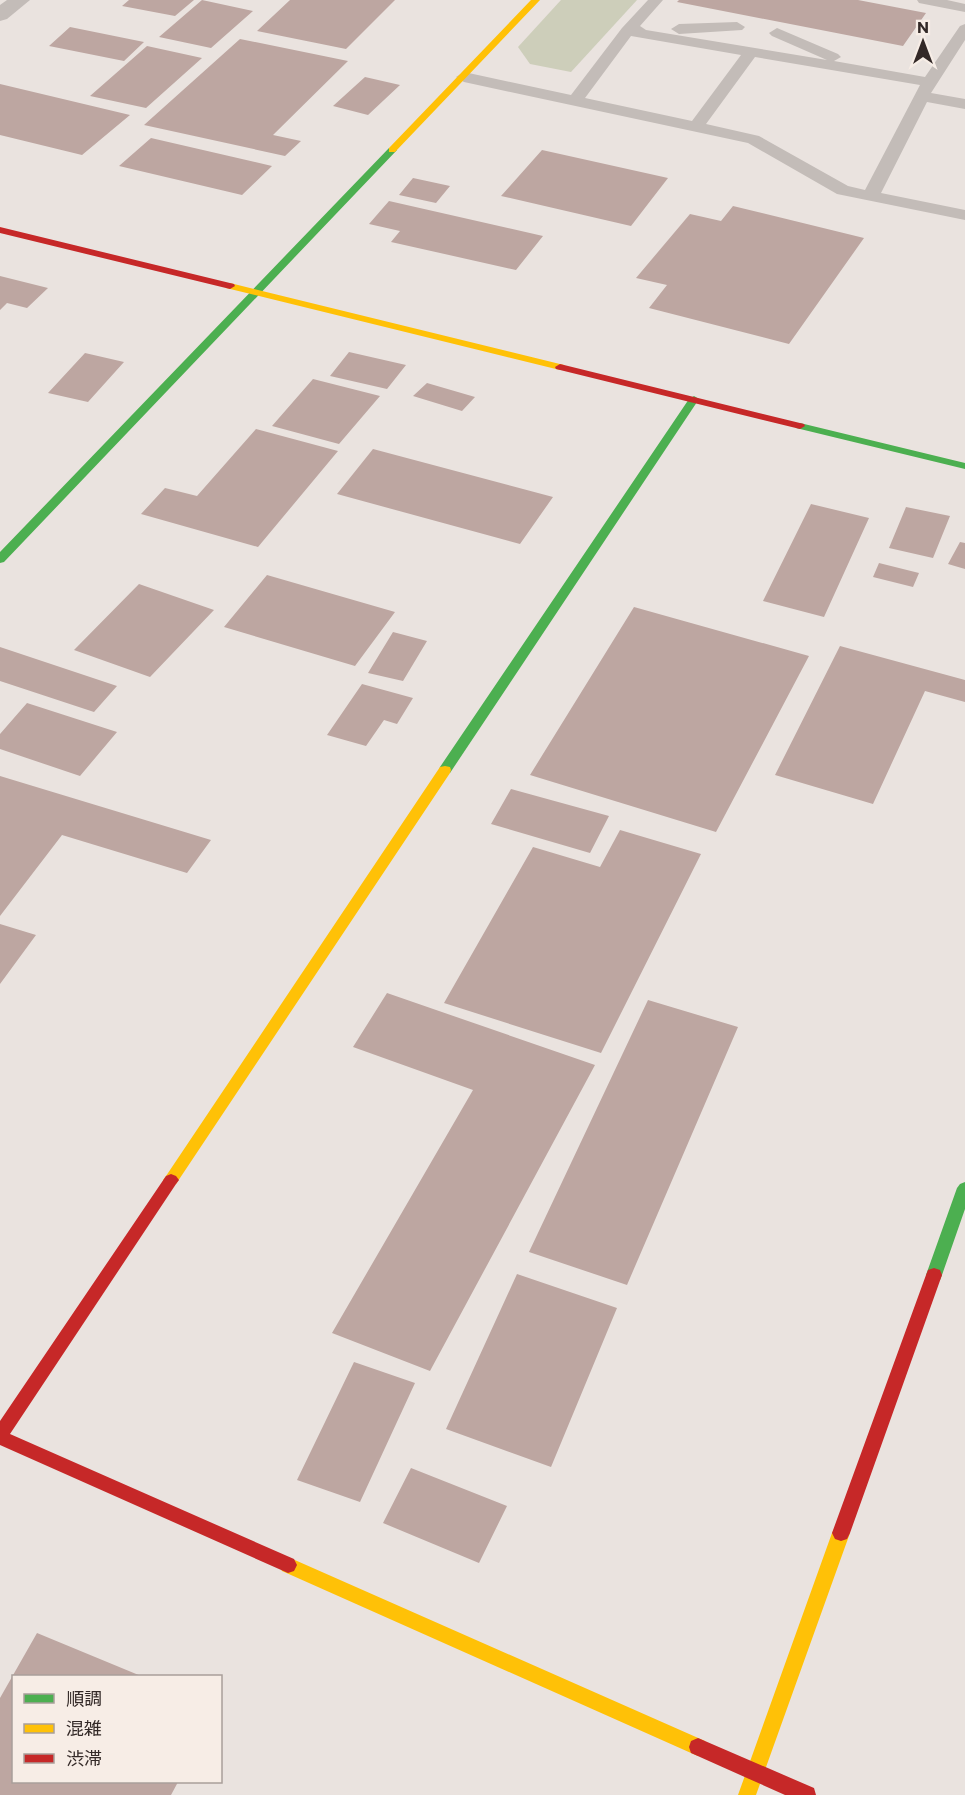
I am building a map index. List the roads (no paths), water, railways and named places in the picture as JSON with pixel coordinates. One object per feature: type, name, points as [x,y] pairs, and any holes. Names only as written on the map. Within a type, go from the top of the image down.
[{"type":"street","points":[[0,15],[20,0]]},
{"type":"street","points":[[0,559],[536,0]]},
{"type":"street","points":[[0,230],[965,466]]},
{"type":"street","points":[[694,399],[0,1436],[807,1795]]},
{"type":"street","points":[[747,1795],[965,1188]]},
{"type":"lane","points":[[575,100],[627,31],[656,0]]},
{"type":"lane","points":[[924,0],[965,8]]},
{"type":"lane","points":[[627,31],[737,27]]},
{"type":"lane","points":[[872,195],[925,89],[965,29]]},
{"type":"lane","points":[[627,31],[843,67],[925,89],[965,104]]},
{"type":"lane","points":[[777,33],[830,54],[843,67]]},
{"type":"lane","points":[[696,127],[751,52]]},
{"type":"lane","points":[[464,77],[753,139],[843,189],[965,215]]}]
